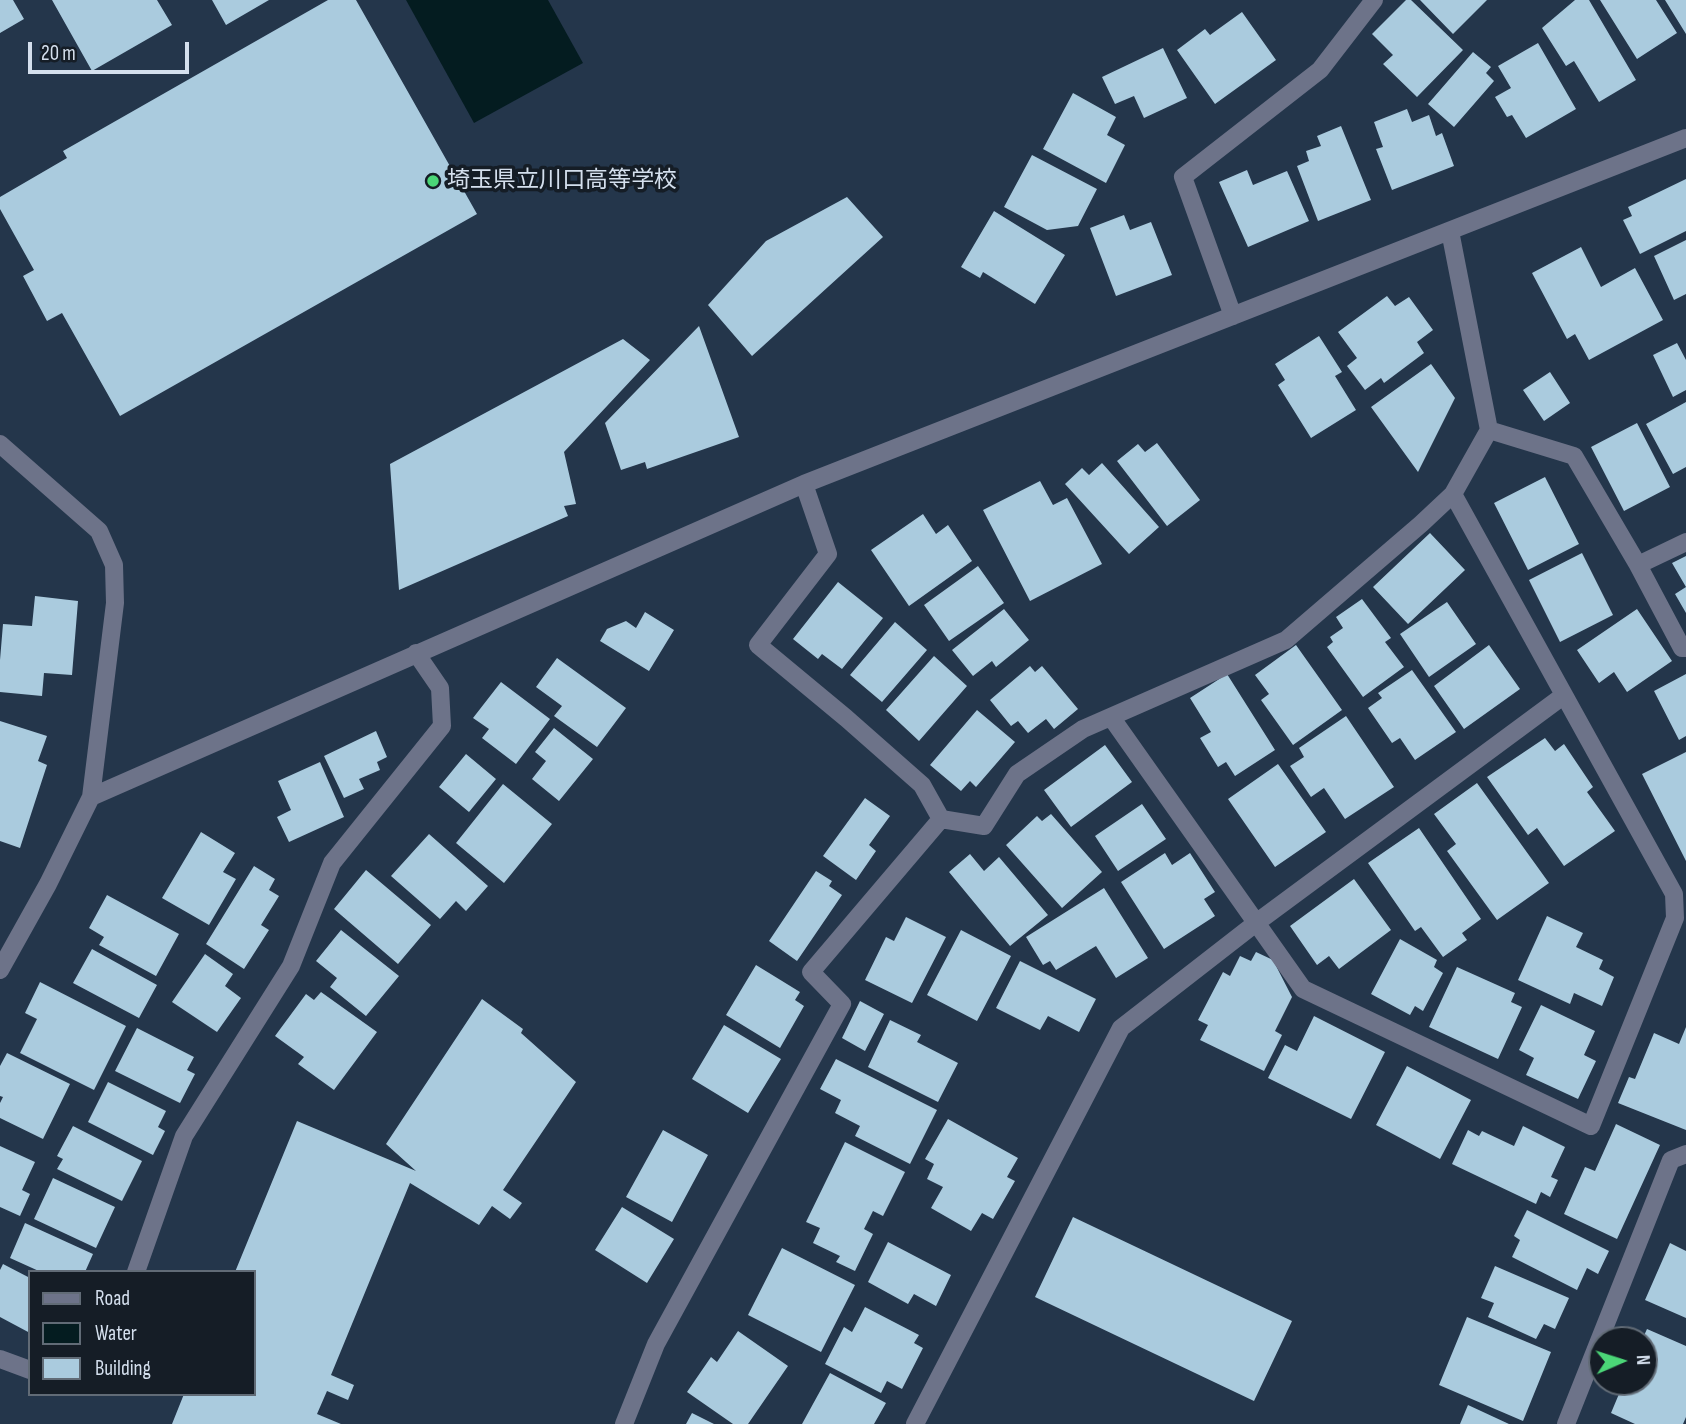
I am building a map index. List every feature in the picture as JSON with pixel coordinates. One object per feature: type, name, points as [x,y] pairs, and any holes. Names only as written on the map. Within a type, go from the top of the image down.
[{"type":"street","points":[[1233,316],[1183,177],[1320,70],[1374,0]]},
{"type":"street","points":[[91,797],[804,484],[1686,138]]},
{"type":"street","points":[[941,819],[984,826],[1017,774],[1083,729],[1286,640],[1453,495],[1489,430],[1450,231]]},
{"type":"street","points":[[1489,430],[1574,456],[1638,565],[1682,648],[1686,648]]},
{"type":"street","points":[[0,444],[99,531],[114,565],[115,603],[91,797],[48,884],[0,970]]},
{"type":"street","points":[[804,484],[828,554],[758,645],[922,785],[941,819]]},
{"type":"street","points":[[1111,717],[1303,989],[1591,1126],[1675,918],[1674,894],[1453,495]]},
{"type":"street","points":[[1638,565],[1686,542]]},
{"type":"street","points":[[137,1270],[184,1136],[291,966],[332,863],[442,726],[440,688],[415,653]]},
{"type":"street","points":[[915,1424],[1121,1028],[1256,923],[1563,696]]},
{"type":"street","points":[[624,1424],[656,1343],[842,1004],[810,972],[941,819]]},
{"type":"street","points":[[1566,1424],[1671,1160],[1686,1154]]},
{"type":"street","points":[[0,1359],[28,1369]]},
{"type":"water","points":[[406,0],[548,0],[583,63],[474,123]]},
{"type":"building","points":[[0,0],[13,0],[24,19],[0,33]]},
{"type":"building","points":[[52,0],[157,0],[172,25],[92,71]]},
{"type":"building","points":[[212,0],[269,0],[226,25]]},
{"type":"building","points":[[328,0],[356,0],[477,214],[120,416],[62,313],[47,321],[23,276],[34,270],[0,209],[0,197],[67,158],[63,151]]},
{"type":"building","points":[[1406,0],[1411,0],[1463,50],[1417,97],[1383,64],[1393,55],[1372,34]]},
{"type":"building","points":[[1420,0],[1487,0],[1453,34]]},
{"type":"building","points":[[1575,0],[1589,0],[1636,80],[1599,102],[1574,61],[1566,66],[1542,28]]},
{"type":"building","points":[[1600,0],[1656,0],[1677,33],[1637,59]]},
{"type":"building","points":[[1665,0],[1686,0],[1686,34]]},
{"type":"building","points":[[1242,12],[1276,60],[1215,104],[1177,50],[1205,29],[1210,35]]},
{"type":"building","points":[[1538,43],[1576,109],[1526,138],[1512,115],[1507,117],[1495,97],[1511,88],[1498,66]]},
{"type":"building","points":[[1163,48],[1187,98],[1144,118],[1134,96],[1115,104],[1102,77]]},
{"type":"building","points":[[1473,52],[1491,67],[1486,73],[1494,81],[1454,127],[1428,104]]},
{"type":"building","points":[[1073,93],[1116,117],[1107,135],[1125,145],[1106,183],[1043,149]]},
{"type":"building","points":[[1407,109],[1412,122],[1429,115],[1436,136],[1442,133],[1454,166],[1392,190],[1376,149],[1383,147],[1374,122]]},
{"type":"building","points":[[1341,126],[1371,200],[1318,221],[1297,166],[1309,161],[1306,151],[1321,146],[1317,136]]},
{"type":"building","points":[[1032,155],[1097,189],[1078,226],[1047,230],[1004,207]]},
{"type":"building","points":[[1247,170],[1253,185],[1287,171],[1309,221],[1248,247],[1219,182]]},
{"type":"building","points":[[1686,179],[1686,231],[1640,254],[1623,220],[1632,216],[1628,207]]},
{"type":"building","points":[[847,197],[883,237],[752,356],[708,305],[766,241]]},
{"type":"building","points":[[994,211],[1065,255],[1035,304],[983,272],[980,278],[961,267]]},
{"type":"building","points":[[1124,215],[1130,230],[1151,222],[1172,275],[1116,296],[1090,228]]},
{"type":"building","points":[[1686,240],[1686,294],[1674,300],[1654,256]]},
{"type":"building","points":[[1581,247],[1601,287],[1635,268],[1663,320],[1589,360],[1575,334],[1567,339],[1532,273]]},
{"type":"building","points":[[1387,296],[1395,306],[1409,297],[1433,330],[1417,342],[1424,353],[1384,383],[1381,378],[1365,390],[1347,366],[1357,358],[1338,332]]},
{"type":"building","points":[[699,326],[739,437],[647,469],[645,462],[621,470],[605,423]]},
{"type":"building","points":[[1319,336],[1342,372],[1335,376],[1356,410],[1311,438],[1278,385],[1285,380],[1275,364]]},
{"type":"building","points":[[623,339],[650,360],[564,452],[576,504],[564,506],[568,516],[399,590],[390,464]]},
{"type":"building","points":[[1677,343],[1686,360],[1686,390],[1673,397],[1653,355]]},
{"type":"building","points":[[1431,364],[1455,398],[1418,472],[1371,407]]},
{"type":"building","points":[[1550,372],[1570,403],[1544,421],[1523,390]]},
{"type":"building","points":[[1686,402],[1686,467],[1673,474],[1646,424]]},
{"type":"building","points":[[1637,423],[1670,487],[1624,511],[1591,447]]},
{"type":"building","points":[[1157,443],[1200,500],[1167,526],[1117,461],[1138,444],[1145,452]]},
{"type":"building","points":[[1102,463],[1159,527],[1129,554],[1065,484],[1082,468],[1089,475]]},
{"type":"building","points":[[1545,477],[1579,544],[1528,570],[1494,503]]},
{"type":"building","points":[[1040,481],[1053,505],[1067,498],[1102,564],[1030,601],[983,510]]},
{"type":"building","points":[[923,514],[936,534],[948,525],[972,561],[909,606],[871,550]]},
{"type":"building","points":[[1430,533],[1465,570],[1408,624],[1373,587]]},
{"type":"building","points":[[1582,553],[1613,615],[1560,642],[1529,580]]},
{"type":"building","points":[[1686,556],[1686,587],[1672,563]]},
{"type":"building","points":[[978,566],[1004,603],[949,641],[924,605]]},
{"type":"building","points":[[838,582],[883,618],[842,669],[822,654],[818,659],[793,639]]},
{"type":"building","points":[[1686,587],[1686,613],[1675,594]]},
{"type":"building","points":[[35,596],[78,601],[72,675],[44,673],[42,696],[0,692],[3,624],[32,626]]},
{"type":"building","points":[[1362,599],[1391,638],[1385,642],[1404,667],[1363,697],[1327,647],[1333,642],[1330,637],[1343,628],[1336,617]]},
{"type":"building","points":[[1447,602],[1476,644],[1429,677],[1400,634]]},
{"type":"building","points":[[1004,609],[1029,640],[996,667],[992,661],[973,676],[952,650]]},
{"type":"building","points":[[1637,609],[1672,661],[1627,692],[1614,672],[1599,683],[1577,650]]},
{"type":"building","points":[[645,612],[674,630],[649,671],[600,641],[607,629],[626,621],[636,628]]},
{"type":"building","points":[[895,622],[927,650],[882,702],[850,675]]},
{"type":"building","points":[[1296,645],[1342,710],[1293,745],[1261,700],[1269,694],[1255,675]]},
{"type":"building","points":[[1489,645],[1520,689],[1464,729],[1434,686]]},
{"type":"building","points":[[934,656],[967,686],[919,741],[886,710]]},
{"type":"building","points":[[557,658],[626,708],[597,747],[554,716],[562,706],[536,687]]},
{"type":"building","points":[[1030,666],[1035,672],[1042,666],[1078,709],[1054,729],[1046,719],[1028,733],[1018,721],[1011,726],[990,700]]},
{"type":"building","points":[[1412,670],[1456,732],[1415,760],[1400,738],[1392,743],[1368,708],[1382,698],[1378,693]]},
{"type":"building","points":[[1227,674],[1275,750],[1235,776],[1226,762],[1218,767],[1200,738],[1211,732],[1190,698]]},
{"type":"building","points":[[1686,674],[1686,736],[1679,740],[1654,691]]},
{"type":"building","points":[[501,682],[550,719],[516,764],[482,738],[489,729],[473,718]]},
{"type":"building","points":[[977,710],[1015,742],[976,787],[970,781],[961,791],[930,765]]},
{"type":"building","points":[[1346,716],[1394,787],[1345,819],[1324,788],[1311,797],[1290,766],[1304,757],[1299,748]]},
{"type":"building","points":[[0,721],[47,736],[38,761],[47,765],[20,848],[0,841]]},
{"type":"building","points":[[554,728],[593,759],[559,801],[532,779],[546,761],[535,752]]},
{"type":"building","points":[[376,731],[387,757],[377,762],[380,770],[359,779],[364,789],[344,798],[324,756]]},
{"type":"building","points":[[1545,738],[1555,751],[1564,744],[1593,787],[1587,792],[1615,831],[1564,866],[1537,828],[1528,835],[1487,777]]},
{"type":"building","points":[[1105,745],[1132,782],[1071,827],[1044,790]]},
{"type":"building","points":[[1686,752],[1686,861],[1642,774]]},
{"type":"building","points":[[466,754],[496,779],[469,812],[439,787]]},
{"type":"building","points":[[320,762],[344,817],[289,842],[277,817],[291,810],[278,781]]},
{"type":"building","points":[[1278,764],[1326,832],[1275,867],[1228,799]]},
{"type":"building","points":[[1477,783],[1549,883],[1497,920],[1447,851],[1456,844],[1434,814]]},
{"type":"building","points":[[503,784],[552,824],[504,883],[456,843]]},
{"type":"building","points":[[865,798],[890,816],[869,845],[876,851],[856,880],[823,856]]},
{"type":"building","points":[[1142,804],[1166,839],[1118,871],[1095,836]]},
{"type":"building","points":[[1051,814],[1102,872],[1062,908],[1006,845],[1037,816],[1042,821]]},
{"type":"building","points":[[1419,828],[1481,919],[1462,933],[1467,940],[1443,957],[1421,927],[1415,931],[1368,863]]},
{"type":"building","points":[[201,832],[235,853],[223,872],[236,879],[209,925],[162,898]]},
{"type":"building","points":[[429,834],[488,886],[466,911],[456,901],[440,919],[391,876]]},
{"type":"building","points":[[1165,853],[1172,865],[1190,853],[1215,892],[1204,899],[1215,916],[1164,949],[1121,882]]},
{"type":"building","points":[[970,854],[984,871],[999,857],[1048,915],[1010,946],[949,872]]},
{"type":"building","points":[[254,866],[275,879],[269,890],[279,896],[261,925],[269,930],[244,969],[206,944]]},
{"type":"building","points":[[366,870],[431,925],[398,964],[334,909]]},
{"type":"building","points":[[816,871],[832,881],[829,886],[842,895],[797,961],[769,941]]},
{"type":"building","points":[[1354,879],[1391,930],[1339,969],[1329,956],[1317,965],[1290,926]]},
{"type":"building","points":[[1104,888],[1148,958],[1116,978],[1096,946],[1056,970],[1050,961],[1043,965],[1026,937]]},
{"type":"building","points":[[107,895],[179,934],[156,976],[99,945],[104,937],[89,928]]},
{"type":"building","points":[[1547,916],[1583,933],[1576,947],[1603,960],[1599,969],[1614,977],[1602,1006],[1574,993],[1570,1004],[1518,980]]},
{"type":"building","points":[[906,917],[946,937],[912,1003],[865,980],[886,937],[894,941]]},
{"type":"building","points":[[341,930],[399,976],[366,1016],[330,987],[337,978],[316,961]]},
{"type":"building","points":[[961,930],[1011,956],[977,1021],[927,995]]},
{"type":"building","points":[[1400,939],[1437,960],[1434,967],[1443,973],[1423,1011],[1415,1006],[1410,1015],[1371,994]]},
{"type":"building","points":[[92,949],[157,985],[139,1018],[73,983]]},
{"type":"building","points":[[1256,952],[1273,960],[1292,997],[1275,1031],[1282,1035],[1264,1071],[1200,1040],[1208,1025],[1198,1020],[1223,972],[1230,976],[1240,956],[1251,961]]},
{"type":"building","points":[[205,954],[233,974],[225,986],[241,998],[217,1032],[172,1002]]},
{"type":"building","points":[[1020,961],[1096,999],[1079,1032],[1048,1016],[1040,1030],[996,1008]]},
{"type":"building","points":[[756,965],[800,992],[795,1000],[804,1006],[780,1048],[726,1015]]},
{"type":"building","points":[[1457,967],[1515,993],[1511,1002],[1522,1007],[1498,1059],[1429,1027]]},
{"type":"building","points":[[40,982],[126,1026],[94,1090],[20,1053],[37,1019],[25,1013]]},
{"type":"building","points":[[321,992],[377,1032],[334,1090],[298,1064],[304,1057],[275,1036],[306,994],[314,1000]]},
{"type":"building","points":[[482,999],[523,1029],[521,1033],[576,1082],[503,1190],[522,1203],[510,1219],[492,1206],[479,1225],[410,1183],[331,1375],[354,1385],[348,1400],[327,1391],[317,1414],[341,1424],[172,1424],[183,1396],[256,1396],[256,1270],[236,1270],[297,1121],[416,1171],[386,1144]]},
{"type":"building","points":[[860,1001],[884,1014],[865,1051],[842,1038]]},
{"type":"building","points":[[1541,1005],[1595,1031],[1584,1055],[1596,1061],[1578,1099],[1526,1075],[1534,1058],[1519,1050]]},
{"type":"building","points":[[1314,1016],[1385,1052],[1351,1119],[1268,1078],[1285,1045],[1297,1051]]},
{"type":"building","points":[[890,1020],[921,1035],[917,1042],[958,1063],[938,1102],[868,1067]]},
{"type":"building","points":[[724,1025],[781,1059],[748,1113],[692,1079]]},
{"type":"building","points":[[1686,1027],[1686,1130],[1618,1103],[1629,1077],[1635,1079],[1654,1033],[1679,1044]]},
{"type":"building","points":[[137,1028],[194,1057],[187,1070],[195,1074],[180,1103],[115,1071]]},
{"type":"building","points":[[7,1053],[70,1084],[43,1139],[0,1118],[0,1103],[3,1097],[0,1096],[0,1066]]},
{"type":"building","points":[[836,1059],[937,1110],[910,1164],[855,1136],[860,1126],[835,1113],[841,1100],[820,1089]]},
{"type":"building","points":[[1407,1066],[1471,1100],[1440,1159],[1376,1125]]},
{"type":"building","points":[[108,1082],[166,1111],[158,1127],[165,1131],[153,1155],[88,1122]]},
{"type":"building","points":[[948,1119],[1018,1158],[1007,1177],[1015,1181],[993,1219],[982,1213],[971,1231],[931,1208],[943,1187],[927,1179],[934,1164],[925,1159]]},
{"type":"building","points":[[1616,1124],[1660,1145],[1617,1239],[1564,1214],[1585,1167],[1595,1171]]},
{"type":"building","points":[[73,1126],[142,1161],[122,1201],[57,1169],[63,1159],[57,1156]]},
{"type":"building","points":[[1523,1126],[1565,1147],[1551,1177],[1558,1180],[1550,1197],[1541,1192],[1536,1204],[1452,1164],[1468,1130],[1479,1136],[1482,1131],[1514,1146]]},
{"type":"building","points":[[663,1130],[708,1155],[672,1222],[626,1197]]},
{"type":"building","points":[[845,1142],[905,1172],[883,1216],[873,1211],[864,1229],[873,1234],[855,1271],[836,1262],[840,1256],[813,1243],[820,1228],[806,1222]]},
{"type":"building","points":[[0,1146],[35,1162],[22,1190],[30,1194],[20,1216],[0,1207]]},
{"type":"building","points":[[53,1178],[115,1207],[96,1248],[34,1219]]},
{"type":"building","points":[[622,1207],[674,1239],[647,1283],[595,1250]]},
{"type":"building","points":[[1527,1210],[1609,1251],[1598,1274],[1587,1268],[1577,1290],[1512,1257],[1520,1240],[1514,1236]]},
{"type":"building","points":[[1073,1217],[1292,1321],[1254,1401],[1035,1297]]},
{"type":"building","points":[[25,1223],[93,1254],[86,1270],[37,1270],[10,1258]]},
{"type":"building","points":[[888,1242],[951,1275],[936,1306],[914,1294],[908,1304],[868,1282]]},
{"type":"building","points":[[1670,1243],[1686,1251],[1686,1318],[1645,1300]]},
{"type":"building","points":[[782,1248],[855,1285],[821,1352],[748,1315]]},
{"type":"building","points":[[3,1264],[28,1277],[28,1332],[0,1317],[0,1270]]},
{"type":"building","points":[[1495,1266],[1569,1298],[1555,1329],[1544,1324],[1536,1339],[1488,1317],[1494,1303],[1481,1298]]},
{"type":"building","points":[[865,1307],[919,1335],[914,1343],[923,1348],[902,1389],[887,1381],[881,1393],[825,1364],[844,1327],[852,1332]]},
{"type":"building","points":[[1467,1317],[1551,1352],[1523,1421],[1439,1385]]},
{"type":"building","points":[[738,1331],[788,1366],[748,1424],[733,1424],[687,1392],[711,1357],[717,1362]]},
{"type":"building","points":[[1658,1334],[1686,1346],[1686,1417],[1683,1424],[1635,1424],[1611,1413],[1618,1396],[1658,1396]]},
{"type":"building","points":[[830,1373],[886,1403],[874,1424],[802,1424]]},
{"type":"building","points":[[1468,1405],[1509,1424],[1460,1424]]},
{"type":"building","points":[[692,1413],[714,1424],[686,1424]]},
{"type":"place","name":"埼玉県立川口高等学校","points":[[433,181]]}]
